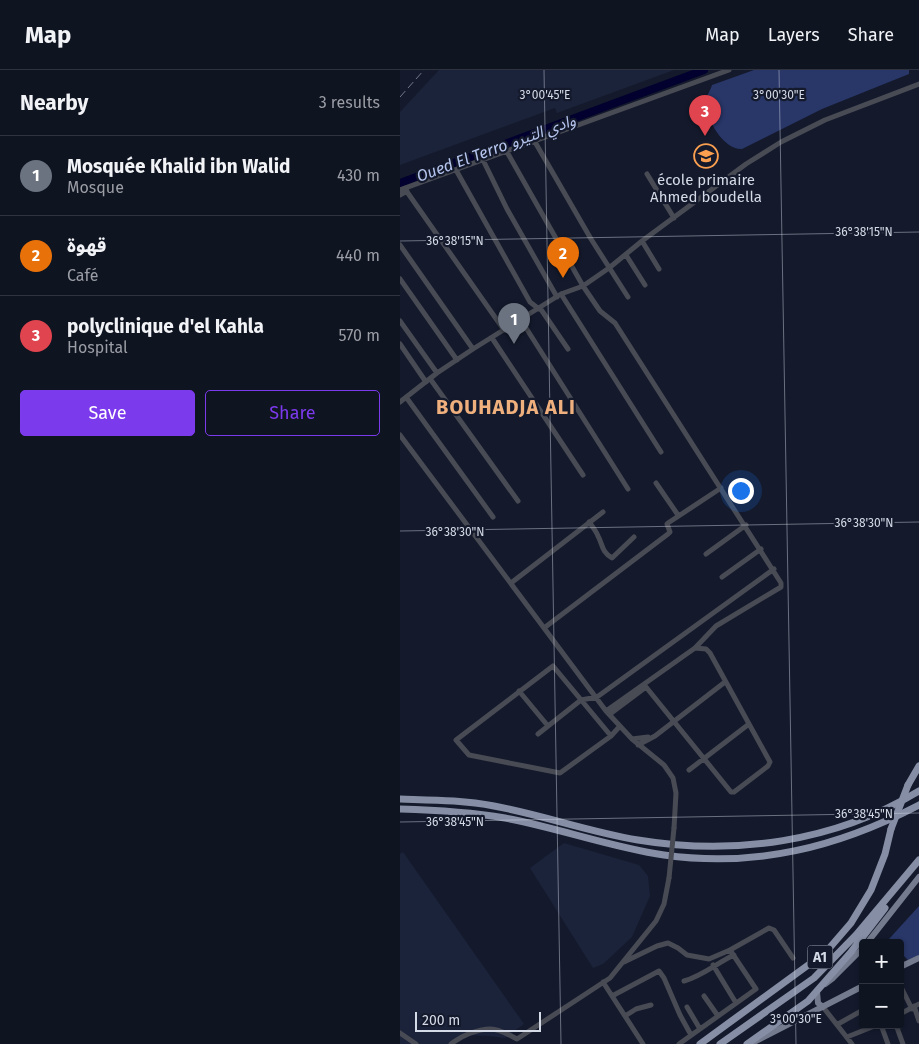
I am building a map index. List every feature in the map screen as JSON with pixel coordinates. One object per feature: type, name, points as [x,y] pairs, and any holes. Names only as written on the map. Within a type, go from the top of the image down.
[{"type":"highway","name":"A1","points":[[702,1043],[826,952],[850,923],[871,890],[908,785],[919,766]]},
{"type":"highway","points":[[400,799],[492,806],[636,840],[680,846],[719,847],[779,842],[831,830],[860,820],[919,791]]},
{"type":"highway","points":[[400,809],[477,813],[639,850],[674,856],[716,858],[769,855],[833,842],[890,820],[919,805]]},
{"type":"highway","name":"A1","points":[[720,1044],[814,978],[856,935],[919,860]]},
{"type":"highway","points":[[749,1044],[791,1014],[820,989],[881,915],[898,886]]},
{"type":"main road","points":[[870,939],[919,877]]},
{"type":"main road","points":[[823,1007],[818,1002],[820,989],[859,952]]},
{"type":"main road","points":[[904,965],[918,960]]},
{"type":"main road","points":[[749,1044],[859,988]]},
{"type":"street","points":[[400,194],[404,190],[456,170],[728,70]]},
{"type":"street","points":[[400,401],[473,349],[559,296],[583,286],[746,164],[781,142],[825,120],[919,84]]},
{"type":"street","points":[[535,142],[628,297]]},
{"type":"street","points":[[507,152],[583,286],[600,311],[615,323],[780,579],[781,586],[716,626],[695,648],[608,712]]},
{"type":"street","points":[[483,160],[507,209],[559,296],[661,452]]},
{"type":"street","points":[[456,170],[530,302],[539,308],[568,349]]},
{"type":"street","points":[[647,174],[674,218]]},
{"type":"street","points":[[404,190],[504,330]]},
{"type":"street","points":[[642,241],[659,269]]},
{"type":"street","points":[[400,245],[473,349]]},
{"type":"street","points":[[626,254],[645,285]]},
{"type":"street","points":[[400,279],[457,360]]},
{"type":"street","points":[[521,320],[628,489]]},
{"type":"street","points":[[400,321],[437,373]]},
{"type":"street","points":[[492,338],[583,475]]},
{"type":"street","points":[[400,344],[518,501]]},
{"type":"street","points":[[406,397],[493,517]]},
{"type":"street","points":[[400,435],[608,712],[638,745],[664,765],[673,778],[676,793],[669,878],[664,904],[656,921],[610,978],[517,1040],[506,1033],[491,1029],[461,1036],[451,1044]]},
{"type":"street","points":[[656,483],[678,515]]},
{"type":"street","points":[[544,628],[668,534],[670,530],[667,524],[678,515],[721,488]]},
{"type":"street","points":[[511,583],[603,512]]},
{"type":"street","points":[[589,522],[600,539],[600,545],[612,558],[634,537]]},
{"type":"street","points":[[706,554],[746,525]]},
{"type":"street","points":[[722,577],[761,549]]},
{"type":"street","points":[[538,734],[581,700],[597,697],[774,569]]},
{"type":"street","points":[[608,712],[646,687],[733,792],[768,766],[770,762],[710,653],[706,649],[695,648]]},
{"type":"street","points":[[611,736],[553,666],[456,740],[466,754],[560,773],[611,736],[620,726]]},
{"type":"street","points":[[638,745],[653,737],[726,682]]},
{"type":"street","points":[[519,691],[548,726]]},
{"type":"street","points":[[689,770],[748,724]]},
{"type":"street","points":[[632,739],[653,737]]},
{"type":"street","points":[[684,981],[698,976],[765,930],[772,928],[794,958]]},
{"type":"street","points":[[622,964],[657,946],[668,943],[688,955],[709,960],[732,952]]},
{"type":"street","points":[[679,1044],[756,989],[732,952]]},
{"type":"street","points":[[713,965],[736,1003]]},
{"type":"street","points":[[612,996],[659,970],[691,1035]]},
{"type":"street","points":[[603,982],[643,1044]]},
{"type":"street","points":[[904,991],[915,1006],[919,1021]]},
{"type":"street","points":[[704,996],[718,1016]]},
{"type":"street","points":[[625,1016],[636,1009],[651,1006]]},
{"type":"street","points":[[687,1007],[699,1030],[702,1043]]},
{"type":"street","points":[[823,1007],[852,1044]]},
{"type":"street","points":[[838,1024],[859,1012]]},
{"type":"street","points":[[847,1037],[868,1029]]},
{"type":"street","points":[[882,1029],[888,1044]]},
{"type":"street","points":[[897,1029],[903,1044]]},
{"type":"street","points":[[400,1033],[416,1044]]},
{"type":"shaded area","points":[[439,70],[674,70],[557,113],[555,108],[400,165],[400,112]]},
{"type":"shaded area","points":[[754,70],[909,70],[909,74],[822,109],[742,149],[735,148],[721,138],[711,122],[708,113],[707,97],[712,85]]},
{"type":"shaded area","points":[[564,843],[639,865],[648,876],[650,896],[632,937],[603,964],[593,968],[530,868]]},
{"type":"shaded area","points":[[403,852],[524,1024],[505,1038],[465,1035],[451,1044],[400,1044],[400,854]]},
{"type":"shaded area","points":[[919,906],[919,955],[908,960],[904,956],[904,939],[889,939]]},
{"type":"waterway","name":"Oued El Terro وادي التيرو","points":[[400,183],[704,70]]},
{"type":"railway","points":[[400,97],[424,70]]},
{"type":"place","name":"polyclinique d'el Kahla","points":[[705,136]]},
{"type":"place","name":"école primaire Ahmed boudella","points":[[706,156]]},
{"type":"place","name":"قهوة","points":[[563,278]]},
{"type":"place","name":"Mosquée Khalid ibn Walid","points":[[514,344]]},
{"type":"district","name":"BOUHADJA ALI","points":[[506,407]]}]
